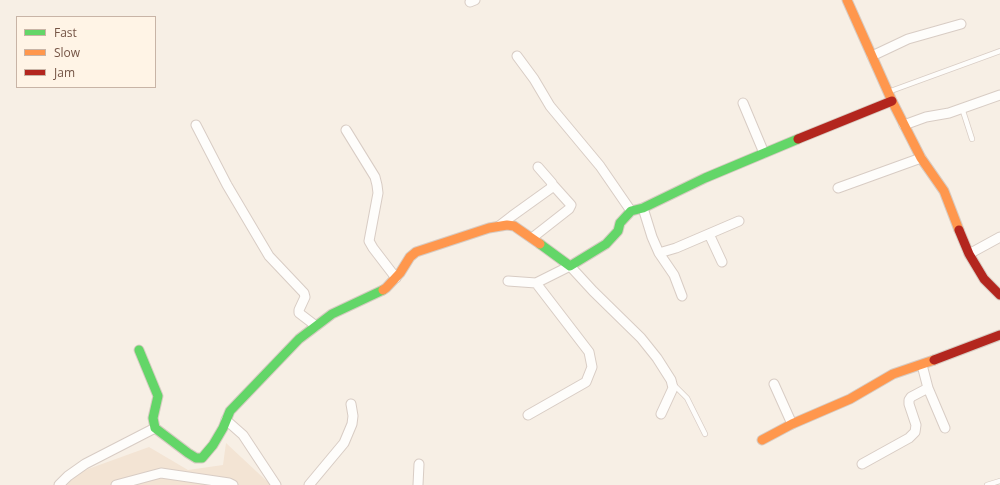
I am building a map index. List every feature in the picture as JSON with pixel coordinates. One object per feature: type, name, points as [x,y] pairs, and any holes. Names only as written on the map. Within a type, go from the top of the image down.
[{"type":"street","points":[[847,0],[904,125],[921,158],[944,191],[969,254],[984,279],[1000,295]]},
{"type":"street","points":[[872,56],[908,39],[961,24]]},
{"type":"street","points":[[517,56],[534,79],[550,106],[600,166],[631,211]]},
{"type":"street","points":[[904,125],[926,117],[949,113],[1000,95]]},
{"type":"street","points":[[508,281],[536,283],[570,266],[606,244],[618,231],[620,223],[631,211],[643,208],[705,178],[892,101]]},
{"type":"street","points":[[743,103],[764,153]]},
{"type":"street","points":[[196,125],[227,185],[269,256],[304,293],[305,297],[298,310],[299,313],[316,326]]},
{"type":"street","points":[[346,130],[375,177],[378,185],[378,193],[369,241],[396,278]]},
{"type":"street","points":[[838,188],[921,158]]},
{"type":"street","points":[[532,238],[571,205],[538,167]]},
{"type":"street","points":[[500,226],[553,185]]},
{"type":"street","points":[[643,208],[659,253],[674,275],[682,296]]},
{"type":"street","points":[[659,253],[676,248],[739,222]]},
{"type":"street","points":[[139,350],[158,396],[153,418],[155,428],[188,453],[196,458],[202,458],[213,445],[230,411],[299,339],[332,314],[386,288],[396,278],[410,257],[416,252],[489,228],[514,226],[570,266],[593,292],[641,338],[658,358],[673,384],[673,388],[661,414]]},
{"type":"street","points":[[709,234],[722,262]]},
{"type":"street","points":[[969,254],[1000,237]]},
{"type":"street","points":[[528,415],[586,382],[592,367],[589,352],[536,283]]},
{"type":"street","points":[[762,440],[792,424],[850,399],[893,374],[922,365],[1000,335]]},
{"type":"street","points":[[922,365],[928,388],[944,428]]},
{"type":"street","points":[[774,384],[792,424]]},
{"type":"street","points":[[862,464],[909,438],[915,432],[916,425],[909,400],[911,397],[928,388]]},
{"type":"street","points":[[309,485],[344,443],[352,424],[353,416],[351,404]]},
{"type":"street","points":[[226,420],[243,435],[276,485]]},
{"type":"street","points":[[59,485],[68,476],[85,464],[155,428]]},
{"type":"street","points":[[418,485],[419,464]]},
{"type":"street","points":[[116,485],[161,472],[229,483],[233,485]]},
{"type":"lane","points":[[888,92],[1000,51]]},
{"type":"lane","points":[[962,108],[972,139]]},
{"type":"lane","points":[[673,384],[687,398],[706,434]]},
{"type":"lane","points":[[987,485],[1000,481]]},
{"type":"shaded area","points":[[226,443],[271,485],[67,485],[77,473],[149,447],[188,470],[223,465]]},
{"type":"traffic: fast","points":[[540,244],[570,266],[606,244],[618,231],[620,223],[631,211],[643,208],[705,178],[798,139]]},
{"type":"traffic: fast","points":[[139,350],[158,396],[153,418],[155,428],[188,453],[196,458],[202,458],[213,445],[223,428],[230,411],[299,339],[332,314],[383,290]]},
{"type":"traffic: slow","points":[[847,0],[892,101],[921,158],[944,191],[959,230]]},
{"type":"traffic: slow","points":[[383,290],[400,273],[410,257],[416,252],[489,228],[507,225],[514,226],[540,244]]},
{"type":"traffic: slow","points":[[762,440],[792,424],[850,399],[893,374],[934,360]]},
{"type":"traffic: jam","points":[[798,139],[892,101]]},
{"type":"traffic: jam","points":[[959,230],[969,254],[984,279],[1000,295]]},
{"type":"traffic: jam","points":[[934,360],[1000,335]]}]
